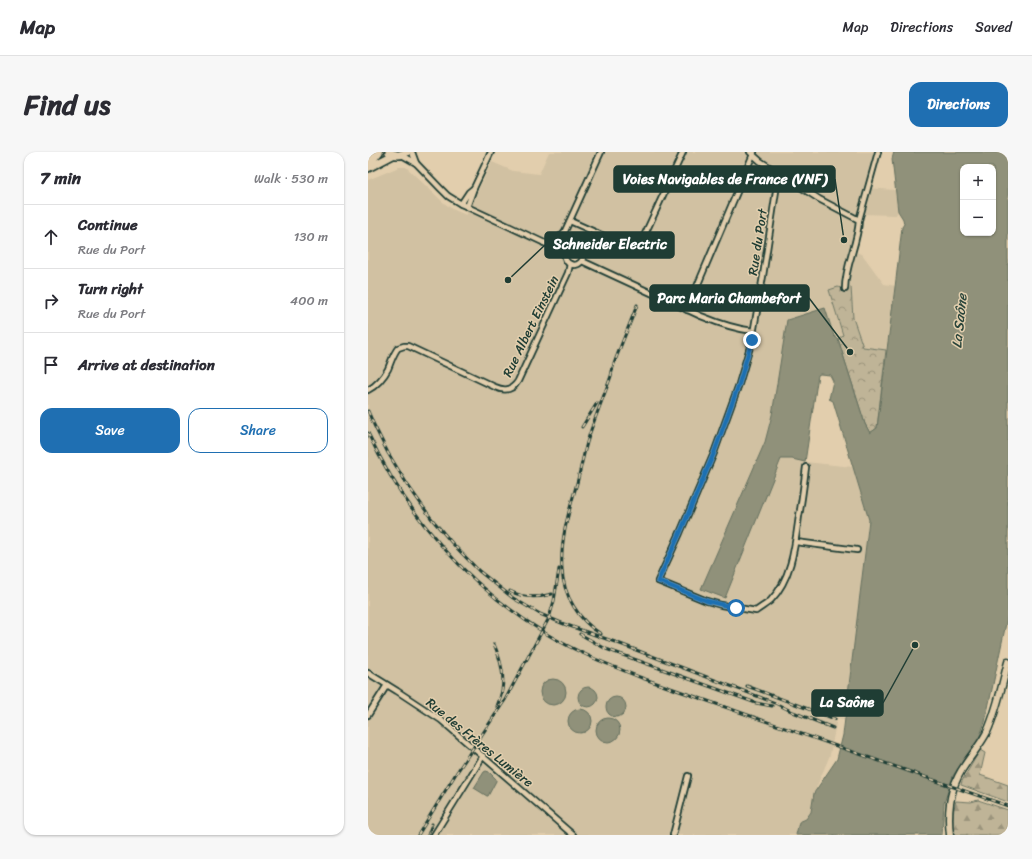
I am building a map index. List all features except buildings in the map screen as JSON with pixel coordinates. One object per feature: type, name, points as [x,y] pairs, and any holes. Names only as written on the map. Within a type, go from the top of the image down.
[{"type":"main road","points":[[368,165],[379,152]]},
{"type":"main road","points":[[368,168],[391,153],[398,156],[405,153]]},
{"type":"main road","points":[[950,835],[949,810],[954,787],[962,770],[980,745],[991,723],[1008,662]]},
{"type":"street","points":[[412,152],[416,163]]},
{"type":"street","points":[[467,207],[491,152]]},
{"type":"street","points":[[544,243],[558,240],[565,232],[601,152]]},
{"type":"street","points":[[570,221],[636,251],[683,152]]},
{"type":"street","points":[[845,289],[846,271],[858,228],[858,220],[878,152]]},
{"type":"street","points":[[405,153],[448,196],[467,207],[566,253]]},
{"type":"street","points":[[687,310],[752,153],[760,161],[819,199],[858,220]]},
{"type":"street","name":"Rue du Port","points":[[778,178],[753,331],[739,384],[714,453],[658,581],[707,601],[756,611],[771,600],[777,593],[787,574],[791,562],[796,542],[806,467]]},
{"type":"street","points":[[461,204],[474,188]]},
{"type":"street","points":[[565,232],[566,242],[571,248],[576,248],[581,251],[583,256],[582,261],[576,265],[570,264],[565,258],[566,253],[571,248]]},
{"type":"street","points":[[582,261],[716,322],[753,331]]},
{"type":"street","name":"Rue Albert Einstein","points":[[368,390],[372,388],[387,371],[398,348],[404,346],[408,346],[495,387],[503,390],[511,389],[518,381],[568,273],[570,264]]},
{"type":"street","points":[[796,542],[857,550]]},
{"type":"street","name":"Rue des Frères Lumière","points":[[368,673],[441,720],[574,835]]},
{"type":"street","points":[[368,716],[387,685]]},
{"type":"street","points":[[434,835],[483,756]]},
{"type":"street","points":[[673,835],[688,776]]},
{"type":"shaded area","points":[[549,152],[743,152],[755,159],[758,152],[875,152],[865,188],[896,190],[898,211],[896,215],[858,214],[851,242],[854,252],[862,254],[884,284],[896,286],[886,350],[863,347],[853,318],[851,287],[829,290],[843,336],[838,339],[834,336],[825,308],[772,415],[765,442],[702,588],[725,597],[781,459],[792,459],[805,462],[853,467],[869,520],[845,719],[837,718],[830,755],[814,793],[811,812],[806,819],[799,822],[796,835],[368,835],[368,180],[399,167],[406,167],[444,203],[452,209],[466,215],[492,162],[513,171],[539,174]]},
{"type":"green space","points":[[838,287],[845,289],[851,287],[853,318],[863,347],[886,350],[877,428],[870,433],[865,424],[838,339],[843,335],[829,290]]},
{"type":"green space","points":[[980,750],[985,753],[980,775],[1008,785],[1008,802],[961,785]]},
{"type":"green space","points":[[978,800],[1008,810],[1008,835],[954,835],[953,814],[956,801],[971,802]]},
{"type":"water","points":[[894,152],[1008,152],[1008,614],[985,722],[978,741],[953,776],[944,803],[942,835],[796,835],[799,822],[806,819],[811,812],[814,793],[837,759],[843,735],[869,520],[833,401],[829,399],[833,381],[830,375],[818,375],[805,462],[792,459],[781,459],[725,598],[701,589],[765,442],[772,415],[787,320],[825,308],[834,336],[838,339],[865,424],[870,433],[877,428],[902,227],[904,224],[898,211],[892,159]]},
{"type":"water","points":[[553,679],[562,683],[566,692],[562,701],[553,705],[544,701],[540,692],[544,683]]},
{"type":"water","points":[[588,687],[595,690],[598,697],[595,704],[588,707],[581,704],[578,697],[581,690]]},
{"type":"water","points":[[616,697],[623,700],[626,707],[623,714],[616,717],[609,714],[606,707],[609,700]]},
{"type":"water","points":[[580,709],[588,713],[592,721],[588,729],[580,733],[572,729],[568,721],[572,713]]},
{"type":"water","points":[[608,718],[616,722],[620,730],[616,738],[608,742],[600,738],[596,730],[600,722]]},
{"type":"water","points":[[486,771],[496,779],[488,796],[474,788]]},
{"type":"railway","points":[[601,634],[593,629],[579,615],[569,598],[563,579],[562,547],[568,515],[587,441],[611,376],[614,363],[637,305]]},
{"type":"railway","points":[[582,427],[597,403]]},
{"type":"railway","points":[[368,411],[388,453],[407,484],[431,518],[452,543],[479,571],[513,598],[540,614],[564,624],[775,703],[833,728]]},
{"type":"railway","points":[[368,433],[383,463],[401,492],[420,520],[442,546],[465,571],[490,593],[517,614],[557,640],[593,658],[642,678],[1008,806]]},
{"type":"railway","points":[[418,835],[455,775],[505,700],[549,618],[554,601],[559,569]]},
{"type":"railway","points":[[510,591],[531,597],[552,594]]},
{"type":"railway","points":[[580,634],[606,649],[756,703],[772,706]]},
{"type":"railway","points":[[494,644],[500,660],[503,678],[502,692],[497,706]]},
{"type":"railway","points":[[747,686],[835,719]]},
{"type":"railway","points":[[428,835],[432,824]]},
{"type":"place","name":"Voies Navigables de France (VNF)","points":[[844,240]]},
{"type":"place","name":"Schneider Electric","points":[[508,280]]},
{"type":"place","name":"Parc Maria Chambefort","points":[[850,352]]},
{"type":"place","name":"La Saône","points":[[915,645]]},
{"type":"route","points":[[736,608],[707,601],[658,581],[714,453],[731,408],[752,340]]}]
